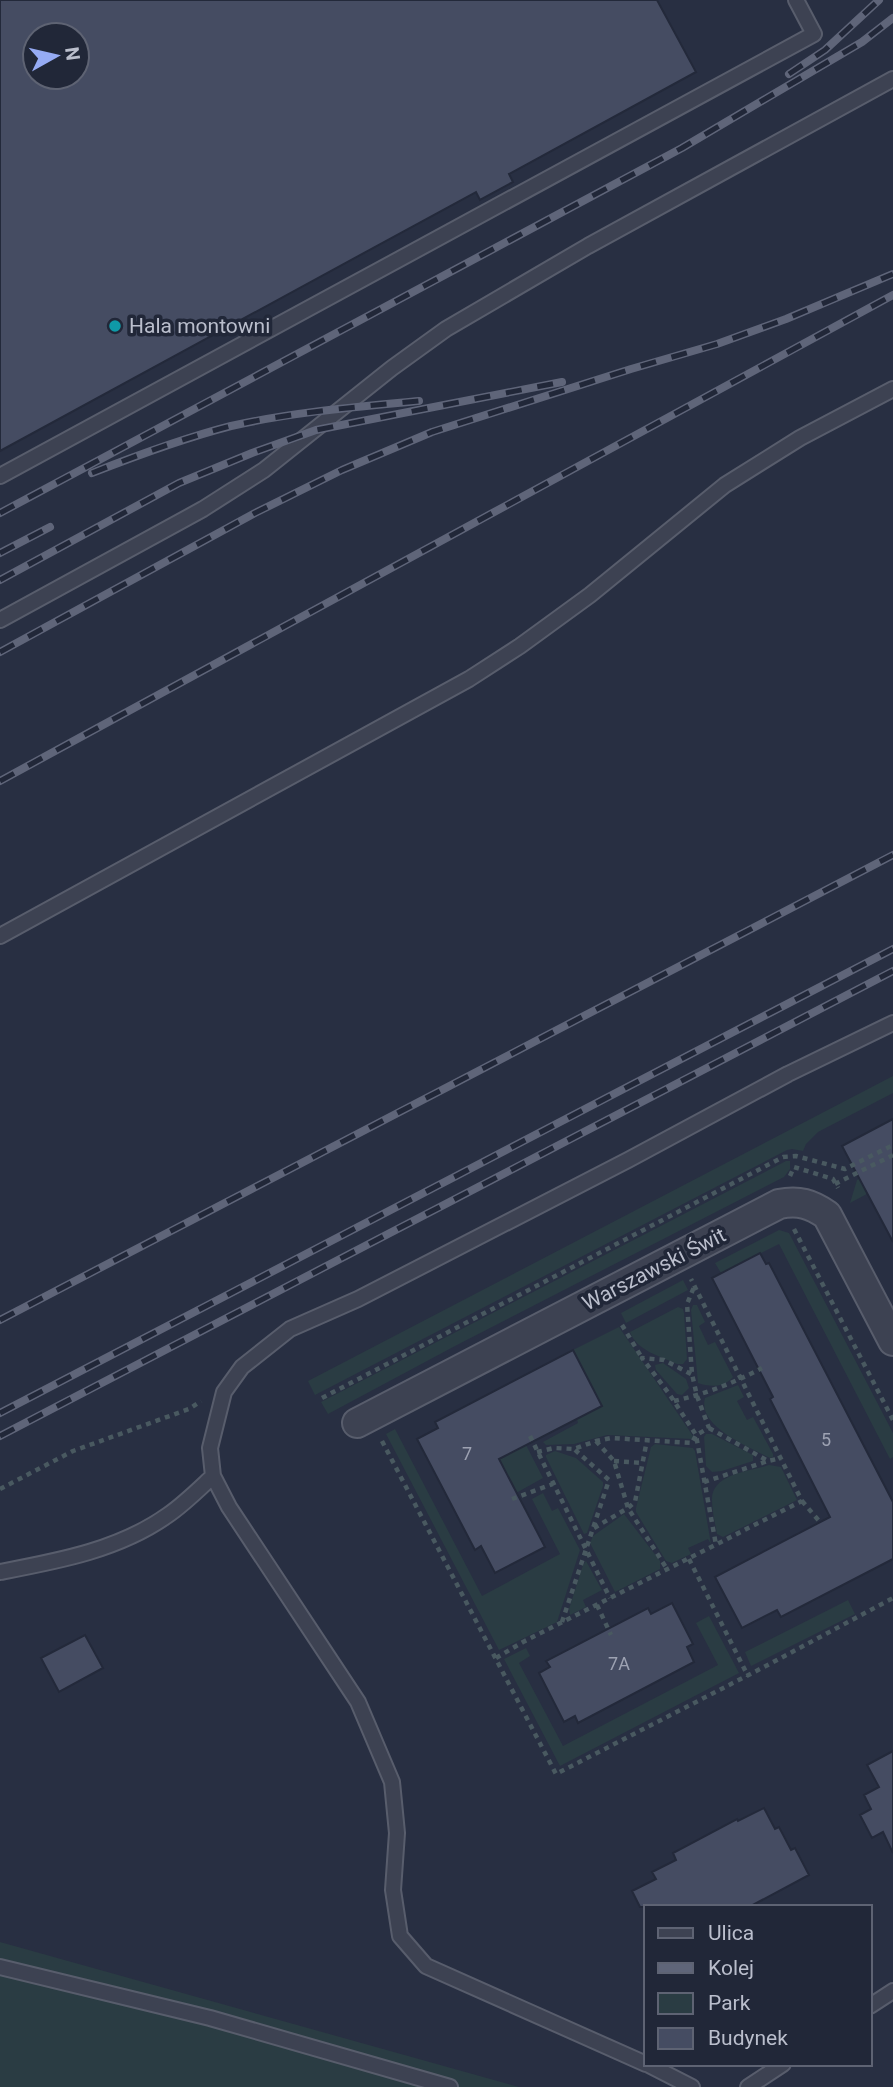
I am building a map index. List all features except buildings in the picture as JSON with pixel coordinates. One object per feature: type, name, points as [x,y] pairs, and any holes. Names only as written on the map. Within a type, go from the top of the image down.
[{"type":"street","name":"Warszawski Świt","points":[[367,1427],[779,1204],[812,1205],[827,1215],[893,1341]]},
{"type":"lane","points":[[0,476],[814,34],[796,0]]},
{"type":"lane","points":[[0,620],[203,509],[264,470],[446,329],[588,246],[893,79]]},
{"type":"lane","points":[[0,936],[469,679],[590,595],[725,485],[800,438],[893,389]]},
{"type":"lane","points":[[644,2063],[426,1966],[400,1936],[393,1890],[397,1833],[392,1782],[358,1702],[229,1507],[214,1476],[211,1448],[224,1392],[242,1367],[290,1329],[358,1298],[789,1074],[893,1023]]},
{"type":"lane","points":[[0,1572],[47,1563],[121,1542],[168,1516],[214,1476]]},
{"type":"lane","points":[[0,1967],[210,2018],[450,2087]]},
{"type":"lane","points":[[872,2005],[893,1992]]},
{"type":"lane","points":[[651,2066],[692,2087]]},
{"type":"lane","points":[[748,2087],[780,2066]]},
{"type":"path","points":[[322,1398],[783,1157],[796,1157],[845,1169],[893,1145]]},
{"type":"path","points":[[835,1184],[893,1155]]},
{"type":"path","points":[[791,1226],[893,1420]]},
{"type":"path","points":[[768,1461],[709,1428],[692,1374],[687,1304],[694,1287],[802,1500],[820,1522]]},
{"type":"path","points":[[622,1325],[696,1435],[716,1545]]},
{"type":"path","points":[[642,1357],[664,1360],[692,1374]]},
{"type":"path","points":[[674,1401],[697,1396],[740,1380],[762,1368]]},
{"type":"path","points":[[0,1489],[73,1451],[189,1409],[210,1395],[224,1392]]},
{"type":"path","points":[[367,1427],[496,1658],[556,1774],[893,1598]]},
{"type":"path","points":[[537,1452],[554,1448],[574,1449],[611,1438],[692,1443],[696,1435],[709,1428]]},
{"type":"path","points":[[530,1436],[610,1598]]},
{"type":"path","points":[[594,1528],[635,1502],[647,1440]]},
{"type":"path","points":[[596,1441],[614,1461],[628,1508],[667,1569]]},
{"type":"path","points":[[574,1449],[609,1480],[620,1480]]},
{"type":"path","points":[[704,1482],[781,1458]]},
{"type":"path","points":[[614,1461],[643,1462]]},
{"type":"path","points":[[562,1622],[609,1480]]},
{"type":"path","points":[[512,1499],[552,1484]]},
{"type":"path","points":[[496,1658],[802,1500]]},
{"type":"path","points":[[689,1559],[747,1676]]},
{"type":"path","points":[[597,1605],[611,1635]]},
{"type":"green space","points":[[893,1076],[893,1093],[818,1132],[803,1151],[787,1150],[315,1395],[308,1381]]},
{"type":"green space","points":[[790,1161],[790,1169],[784,1177],[328,1414],[321,1402]]},
{"type":"green space","points":[[893,1161],[893,1180],[850,1203],[857,1180]]},
{"type":"green space","points":[[779,1230],[789,1233],[893,1433],[893,1457],[890,1459],[779,1244],[721,1273],[715,1263]]},
{"type":"green space","points":[[683,1280],[688,1290],[626,1323],[621,1313]]},
{"type":"green space","points":[[693,1305],[697,1305],[705,1322],[699,1326],[708,1345],[715,1342],[733,1377],[721,1385],[698,1383],[691,1310]]},
{"type":"green space","points":[[678,1307],[683,1309],[684,1313],[687,1359],[683,1364],[677,1364],[643,1348],[630,1332]]},
{"type":"green space","points":[[619,1327],[693,1436],[692,1439],[607,1435],[574,1444],[546,1445],[543,1442],[602,1406],[573,1350]]},
{"type":"green space","points":[[663,1363],[686,1379],[689,1388],[682,1395],[677,1394],[656,1370],[655,1365]]},
{"type":"green space","points":[[738,1385],[744,1397],[737,1401],[747,1420],[753,1417],[773,1457],[770,1458],[727,1435],[709,1418],[705,1398]]},
{"type":"green space","points":[[395,1429],[482,1596],[560,1554],[532,1499],[543,1493],[552,1511],[558,1508],[580,1550],[557,1622],[499,1650],[386,1434]]},
{"type":"green space","points":[[706,1434],[712,1434],[753,1455],[753,1461],[712,1472],[706,1466]]},
{"type":"green space","points":[[655,1444],[693,1448],[695,1451],[711,1544],[708,1539],[688,1548],[691,1554],[672,1563],[666,1561],[636,1512],[651,1447]]},
{"type":"green space","points":[[526,1445],[543,1478],[516,1493],[492,1463]]},
{"type":"green space","points":[[555,1451],[576,1458],[603,1482],[587,1533],[584,1534],[546,1457]]},
{"type":"green space","points":[[769,1465],[781,1467],[797,1500],[723,1537],[717,1534],[712,1500],[713,1491],[718,1484],[733,1475]]},
{"type":"green space","points":[[624,1514],[660,1561],[660,1569],[615,1592],[590,1543],[593,1536]]},
{"type":"green space","points":[[586,1561],[602,1590],[583,1600],[586,1607],[570,1615],[569,1609]]},
{"type":"green space","points":[[848,1600],[855,1614],[751,1666],[745,1652]]},
{"type":"green space","points":[[709,1616],[739,1673],[560,1766],[504,1659],[526,1648],[530,1656],[519,1663],[563,1746],[718,1665],[696,1623]]},
{"type":"green space","points":[[0,1942],[519,2087],[0,2087]]},
{"type":"railway","points":[[789,74],[825,50],[879,0]]},
{"type":"railway","points":[[0,513],[682,148],[862,42],[893,18]]},
{"type":"railway","points":[[0,652],[255,513],[342,470],[432,432],[717,344],[786,319],[893,274]]},
{"type":"railway","points":[[0,781],[893,295]]},
{"type":"railway","points":[[0,580],[179,483],[316,430],[562,382]]},
{"type":"railway","points":[[92,473],[161,447],[231,426],[301,414],[419,401]]},
{"type":"railway","points":[[0,553],[50,527]]},
{"type":"railway","points":[[0,1320],[893,855]]},
{"type":"railway","points":[[0,1413],[893,949]]},
{"type":"railway","points":[[0,1436],[893,971]]},
{"type":"place","name":"Hala montowni","points":[[115,326]]}]
